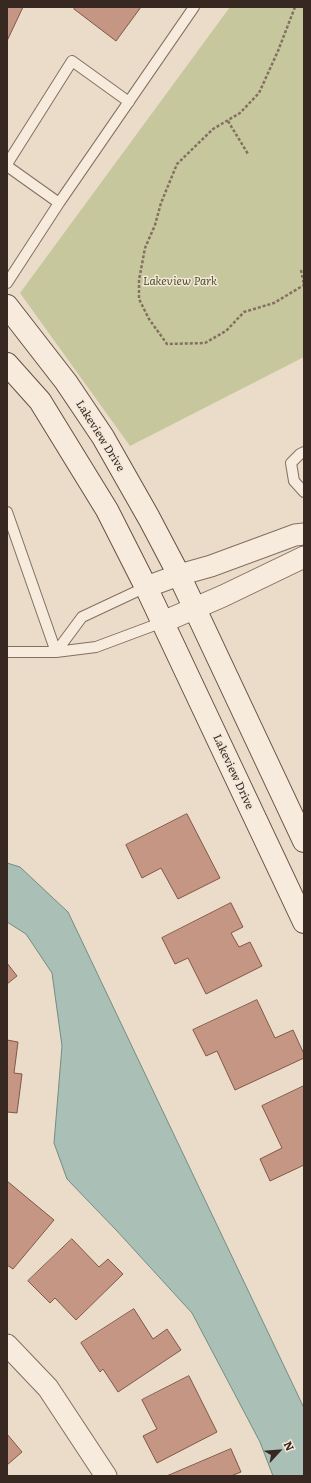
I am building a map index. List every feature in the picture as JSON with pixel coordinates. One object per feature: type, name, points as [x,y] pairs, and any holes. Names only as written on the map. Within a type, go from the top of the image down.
[{"type":"street","name":"Lakeview Drive","points":[[7,306],[66,382],[103,437],[150,518],[179,574],[304,841]]},
{"type":"street","name":"Lakeview Drive","points":[[7,364],[40,401],[107,510],[146,586],[304,922]]},
{"type":"street","points":[[146,586],[179,574],[211,566],[295,535],[304,534]]},
{"type":"street","points":[[163,622],[195,609],[304,557]]},
{"type":"street","points":[[7,1345],[48,1388],[106,1476]]},
{"type":"lane","points":[[7,283],[59,203],[194,7]]},
{"type":"lane","points":[[59,203],[7,165],[72,61],[129,102]]},
{"type":"lane","points":[[304,452],[300,454],[291,464],[294,481],[304,492]]},
{"type":"lane","points":[[7,512],[56,652]]},
{"type":"lane","points":[[56,652],[82,617],[146,586]]},
{"type":"lane","points":[[7,652],[56,652],[96,647],[163,622]]},
{"type":"path","points":[[295,7],[278,51],[259,93],[240,113],[213,129],[177,164],[145,248],[139,280],[139,299],[149,319],[167,344],[205,343],[226,331],[244,312],[274,303],[304,284],[301,270]]},
{"type":"path","points":[[228,120],[248,154]]},
{"type":"green space","name":"Lakeview Park","points":[[230,7],[304,7],[304,357],[130,446],[20,293]]},
{"type":"shaded area","points":[[7,863],[20,867],[68,912],[304,1408],[304,1476],[273,1476],[260,1442],[192,1313],[67,1179],[54,1143],[62,1046],[52,973],[26,934],[7,922]]},
{"type":"building","points":[[7,7],[23,7],[7,41]]},
{"type":"building","points":[[76,7],[141,7],[116,41],[74,9]]},
{"type":"building","points":[[187,814],[220,878],[178,899],[161,868],[142,878],[126,845]]},
{"type":"building","points":[[231,903],[243,927],[231,933],[239,947],[250,942],[262,966],[206,994],[188,958],[175,964],[162,938]]},
{"type":"building","points":[[7,963],[17,976],[7,984]]},
{"type":"building","points":[[257,1000],[275,1038],[293,1030],[304,1054],[304,1058],[235,1090],[217,1051],[206,1056],[193,1030]]},
{"type":"building","points":[[7,1040],[18,1042],[14,1073],[22,1074],[17,1113],[7,1112]]},
{"type":"building","points":[[304,1086],[304,1165],[270,1181],[260,1159],[282,1148],[262,1106]]},
{"type":"building","points":[[7,1181],[54,1220],[13,1269],[7,1265]]},
{"type":"building","points":[[72,1239],[99,1267],[108,1259],[123,1274],[76,1320],[55,1298],[50,1303],[28,1281]]},
{"type":"building","points":[[134,1309],[153,1339],[167,1329],[181,1350],[118,1392],[103,1369],[100,1372],[81,1343]]},
{"type":"building","points":[[189,1376],[217,1432],[157,1463],[143,1436],[157,1429],[142,1400]]},
{"type":"building","points":[[7,1434],[22,1452],[7,1465]]},
{"type":"building","points":[[231,1449],[241,1472],[231,1476],[167,1476]]}]
